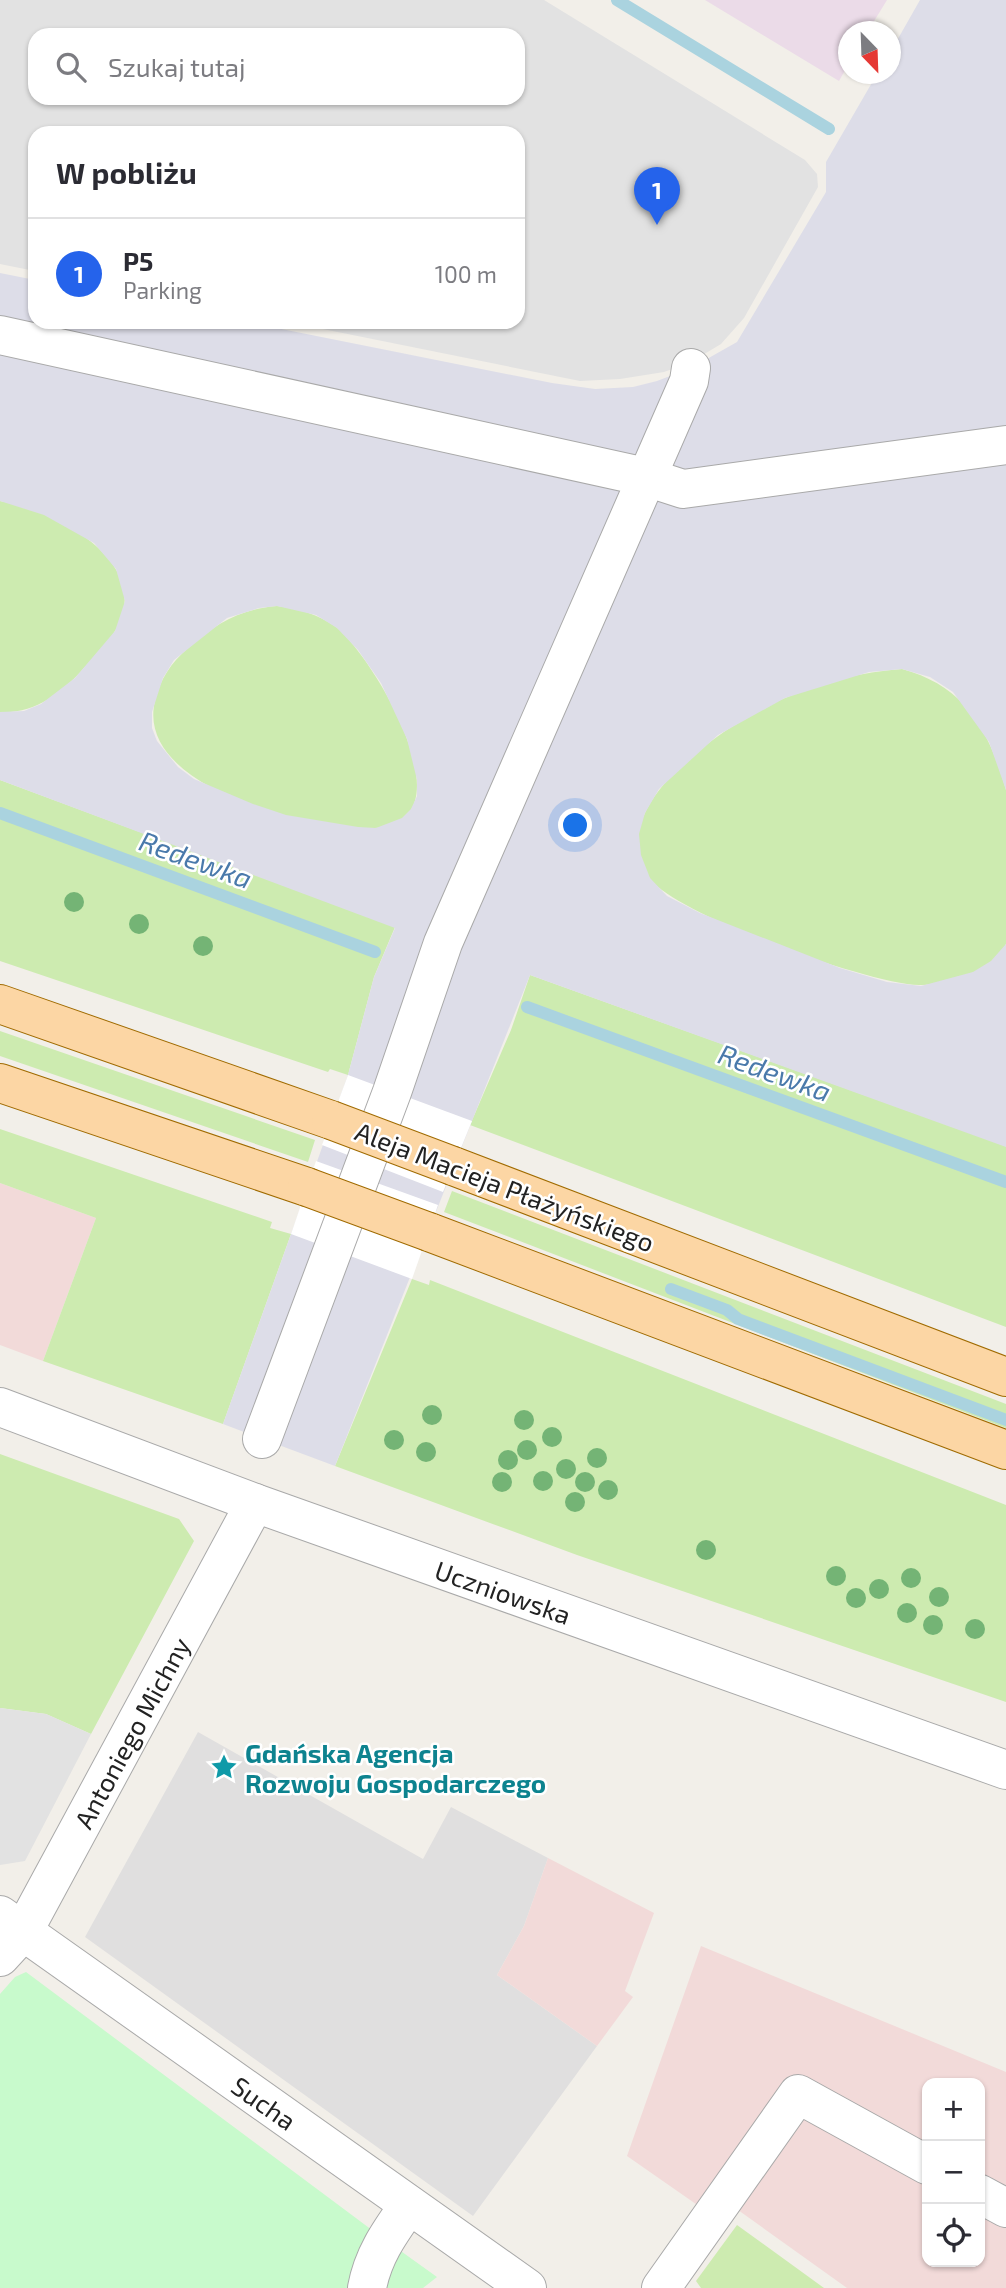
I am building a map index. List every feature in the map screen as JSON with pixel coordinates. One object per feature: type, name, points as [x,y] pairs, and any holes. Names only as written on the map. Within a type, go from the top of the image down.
[{"type":"main road","name":"Aleja Macieja Płażyńskiego","points":[[0,1004],[331,1119],[1006,1377]]},
{"type":"main road","points":[[0,1083],[307,1186],[1006,1450]]},
{"type":"street","points":[[0,335],[646,477],[683,489],[1006,444]]},
{"type":"street","points":[[262,1438],[392,1092],[443,943],[689,380],[691,368]]},
{"type":"street","name":"Uczniowska","points":[[0,1407],[255,1503],[1006,1770]]},
{"type":"street","name":"Antoniego Michny","points":[[8,1935],[255,1503]]},
{"type":"street","name":"Sucha","points":[[8,1935],[409,2205],[527,2288]]},
{"type":"street","points":[[661,2288],[798,2094],[922,2162]]},
{"type":"street","points":[[985,2197],[1006,2208]]},
{"type":"street","points":[[367,2288],[370,2268],[384,2239],[409,2205]]},
{"type":"shaded area","points":[[0,0],[544,0],[805,160],[817,174],[818,187],[744,318],[721,344],[691,362],[664,372],[620,379],[580,381],[323,329],[525,329],[525,126],[28,126],[28,270],[0,264]]},
{"type":"shaded area","points":[[705,0],[887,0],[874,21],[838,21],[838,80]]},
{"type":"shaded area","points":[[920,0],[1006,0],[1006,790],[989,742],[953,692],[930,677],[902,669],[869,672],[785,698],[718,735],[659,789],[645,813],[639,834],[641,855],[650,878],[667,896],[700,913],[840,968],[887,982],[921,986],[973,972],[991,961],[1006,944],[1006,1147],[530,975],[335,1466],[223,1424],[348,1075],[374,977],[395,928],[0,780],[0,712],[24,711],[41,704],[75,678],[115,631],[125,601],[116,569],[94,543],[44,515],[0,501],[0,273],[28,279],[28,329],[281,329],[552,383],[595,389],[633,387],[691,368],[737,342],[826,192],[826,162],[871,84],[901,84],[901,33]],"holes":[[[277,606],[316,615],[337,628],[358,650],[381,683],[407,739],[417,780],[417,796],[411,809],[402,818],[376,828],[286,815],[194,779],[178,767],[157,741],[152,728],[152,712],[163,678],[174,660],[227,618],[259,608]]]},
{"type":"shaded area","points":[[0,1183],[96,1218],[43,1361],[0,1345]]},
{"type":"shaded area","points":[[0,1708],[46,1714],[91,1734],[25,1861],[0,1865]]},
{"type":"shaded area","points":[[198,1732],[423,1859],[451,1807],[548,1858],[524,1926],[497,1975],[597,2046],[473,2216],[85,1937]]},
{"type":"shaded area","points":[[548,1858],[654,1913],[625,1991],[633,1997],[597,2046],[497,1975],[524,1926]]},
{"type":"shaded area","points":[[701,1946],[1006,2072],[1006,2288],[847,2288],[738,2210],[726,2225],[627,2156]]},
{"type":"green space","points":[[0,501],[42,513],[85,537],[103,553],[117,571],[124,591],[120,621],[95,657],[75,678],[46,701],[12,712],[0,712]]},
{"type":"green space","points":[[277,606],[308,613],[336,627],[372,670],[391,702],[416,770],[415,799],[403,819],[374,828],[346,827],[271,812],[233,798],[198,780],[172,758],[156,732],[157,693],[167,672],[182,654],[228,619],[251,610]]},
{"type":"green space","points":[[902,669],[942,687],[971,713],[991,748],[1006,790],[1006,944],[991,962],[968,975],[942,983],[919,985],[895,982],[820,961],[736,929],[669,895],[651,880],[638,852],[641,824],[655,796],[677,770],[704,746],[761,709],[799,692],[857,675]]},
{"type":"green space","points":[[0,780],[395,927],[374,977],[348,1075],[330,1069],[328,1072],[0,961]]},
{"type":"green space","points":[[530,975],[1006,1146],[1006,1327],[470,1125],[511,1030]]},
{"type":"green space","points":[[0,1031],[315,1140],[308,1162],[0,1056]]},
{"type":"green space","points":[[0,1129],[272,1222],[270,1228],[291,1234],[223,1424],[43,1361],[96,1218],[0,1183]]},
{"type":"green space","points":[[452,1191],[1006,1404],[1006,1428],[444,1212]]},
{"type":"green space","points":[[412,1279],[429,1285],[430,1280],[1006,1505],[1006,1702],[577,1555],[335,1466]]},
{"type":"green space","points":[[0,1454],[179,1519],[194,1541],[91,1734],[46,1714],[0,1708]]},
{"type":"green space","points":[[26,1972],[437,2277],[423,2288],[0,2288],[0,1994],[15,1977]]},
{"type":"green space","points":[[737,2225],[824,2288],[701,2288],[696,2281]]},
{"type":"pier","points":[[348,1075],[472,1121],[443,1192],[322,1145]]},
{"type":"pier","points":[[316,1161],[438,1205],[412,1279],[291,1234]]},
{"type":"waterway","points":[[617,0],[829,129]]},
{"type":"waterway","name":"Redewka","points":[[0,813],[375,952]]},
{"type":"waterway","name":"Redewka","points":[[527,1007],[1006,1182]]},
{"type":"waterway","points":[[671,1289],[727,1310],[738,1319],[1006,1420]]},
{"type":"place","name":"P5","points":[[657,225]]},
{"type":"place","name":"Gdańska Agencja Rozwoju Gospodarczego","points":[[224,1767]]}]
